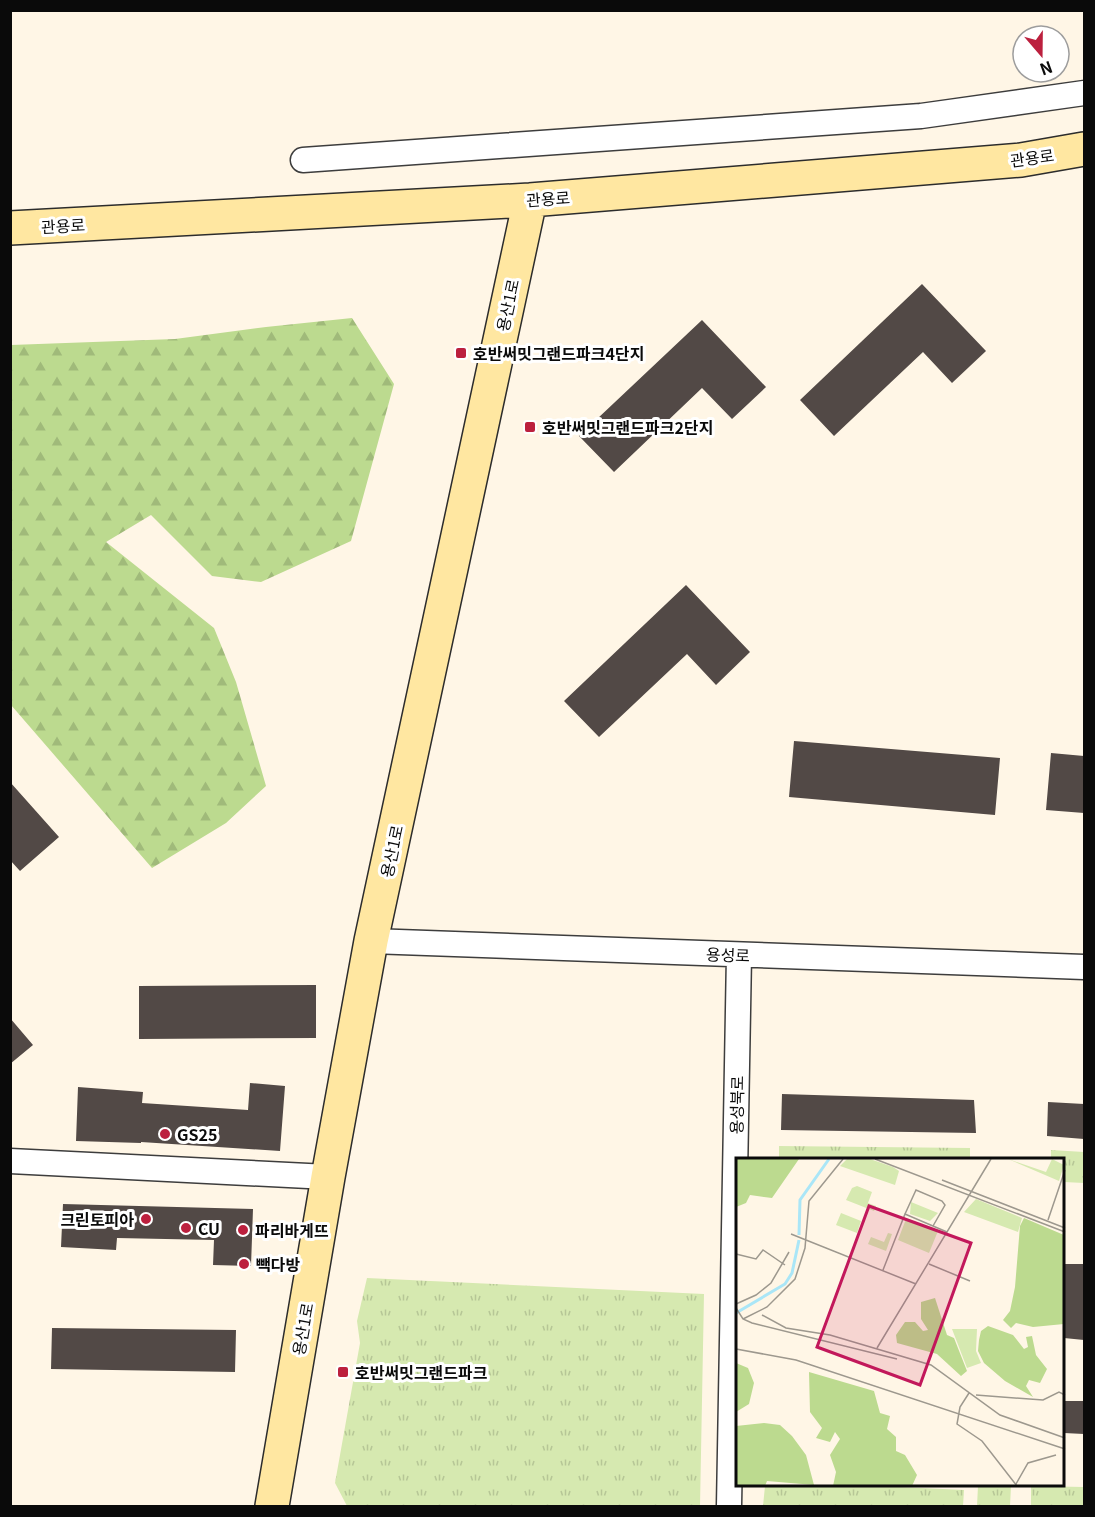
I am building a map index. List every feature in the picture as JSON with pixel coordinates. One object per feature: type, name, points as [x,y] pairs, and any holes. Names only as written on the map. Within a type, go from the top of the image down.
[{"type":"main road","name":"관용로","points":[[10,228],[530,200],[1021,160],[1084,149]]},
{"type":"main road","name":"용산1로","points":[[272,1506],[371,941],[530,200]]},
{"type":"street","points":[[303,160],[921,116],[1084,93]]},
{"type":"street","name":"용성로","points":[[371,941],[1084,967]]},
{"type":"street","name":"용성북로","points":[[729,1506],[739,954]]},
{"type":"street","points":[[10,1161],[328,1177]]},
{"type":"green space","points":[[352,318],[394,384],[351,541],[261,582],[212,576],[151,515],[106,542],[214,628],[236,682],[266,786],[226,823],[152,868],[11,705],[11,345],[175,339]]},
{"type":"green space","points":[[779,1146],[970,1148],[970,1158],[779,1158]]},
{"type":"green space","points":[[1051,1150],[1084,1152],[1084,1183],[1065,1182],[1065,1158],[1051,1158]]},
{"type":"green space","points":[[367,1278],[704,1294],[700,1506],[347,1506],[335,1483],[360,1343],[357,1321]]},
{"type":"green space","points":[[765,1487],[900,1487],[964,1490],[963,1506],[763,1506]]},
{"type":"green space","points":[[978,1487],[1011,1487],[1010,1506],[977,1506]]},
{"type":"green space","points":[[1031,1487],[1084,1487],[1084,1506],[1031,1506]]},
{"type":"building","points":[[922,284],[986,351],[952,383],[923,352],[834,436],[800,400]]},
{"type":"building","points":[[702,320],[766,387],[732,419],[702,388],[614,472],[579,436]]},
{"type":"building","points":[[686,585],[750,652],[716,685],[687,654],[599,737],[564,701]]},
{"type":"building","points":[[794,741],[1000,758],[995,815],[789,797]]},
{"type":"building","points":[[1051,753],[1084,756],[1084,813],[1046,810]]},
{"type":"building","points":[[10,782],[59,837],[20,871],[10,860]]},
{"type":"building","points":[[316,985],[316,1038],[139,1039],[139,986]]},
{"type":"building","points":[[10,1018],[33,1045],[10,1064]]},
{"type":"building","points":[[250,1083],[285,1086],[280,1151],[141,1142],[76,1141],[78,1087],[143,1092],[142,1103],[248,1110]]},
{"type":"building","points":[[782,1094],[974,1100],[976,1133],[781,1130]]},
{"type":"building","points":[[1048,1102],[1084,1104],[1084,1139],[1047,1136]]},
{"type":"building","points":[[63,1204],[253,1209],[251,1266],[213,1265],[214,1240],[117,1238],[116,1250],[61,1247]]},
{"type":"building","points":[[1065,1264],[1084,1264],[1084,1340],[1065,1338]]},
{"type":"building","points":[[52,1328],[236,1330],[235,1372],[51,1369]]},
{"type":"building","points":[[1065,1401],[1084,1401],[1084,1434],[1065,1433]]},
{"type":"place","name":"호반써밋그랜드파크4단지","points":[[461,353]]},
{"type":"place","name":"호반써밋그랜드파크2단지","points":[[530,427]]},
{"type":"place","name":"GS25","points":[[165,1134]]},
{"type":"place","name":"크린토피아","points":[[146,1219]]},
{"type":"place","name":"CU","points":[[186,1228]]},
{"type":"place","name":"파리바게뜨","points":[[243,1230]]},
{"type":"place","name":"빽다방","points":[[244,1264]]},
{"type":"place","name":"호반써밋그랜드파크","points":[[343,1372]]}]
